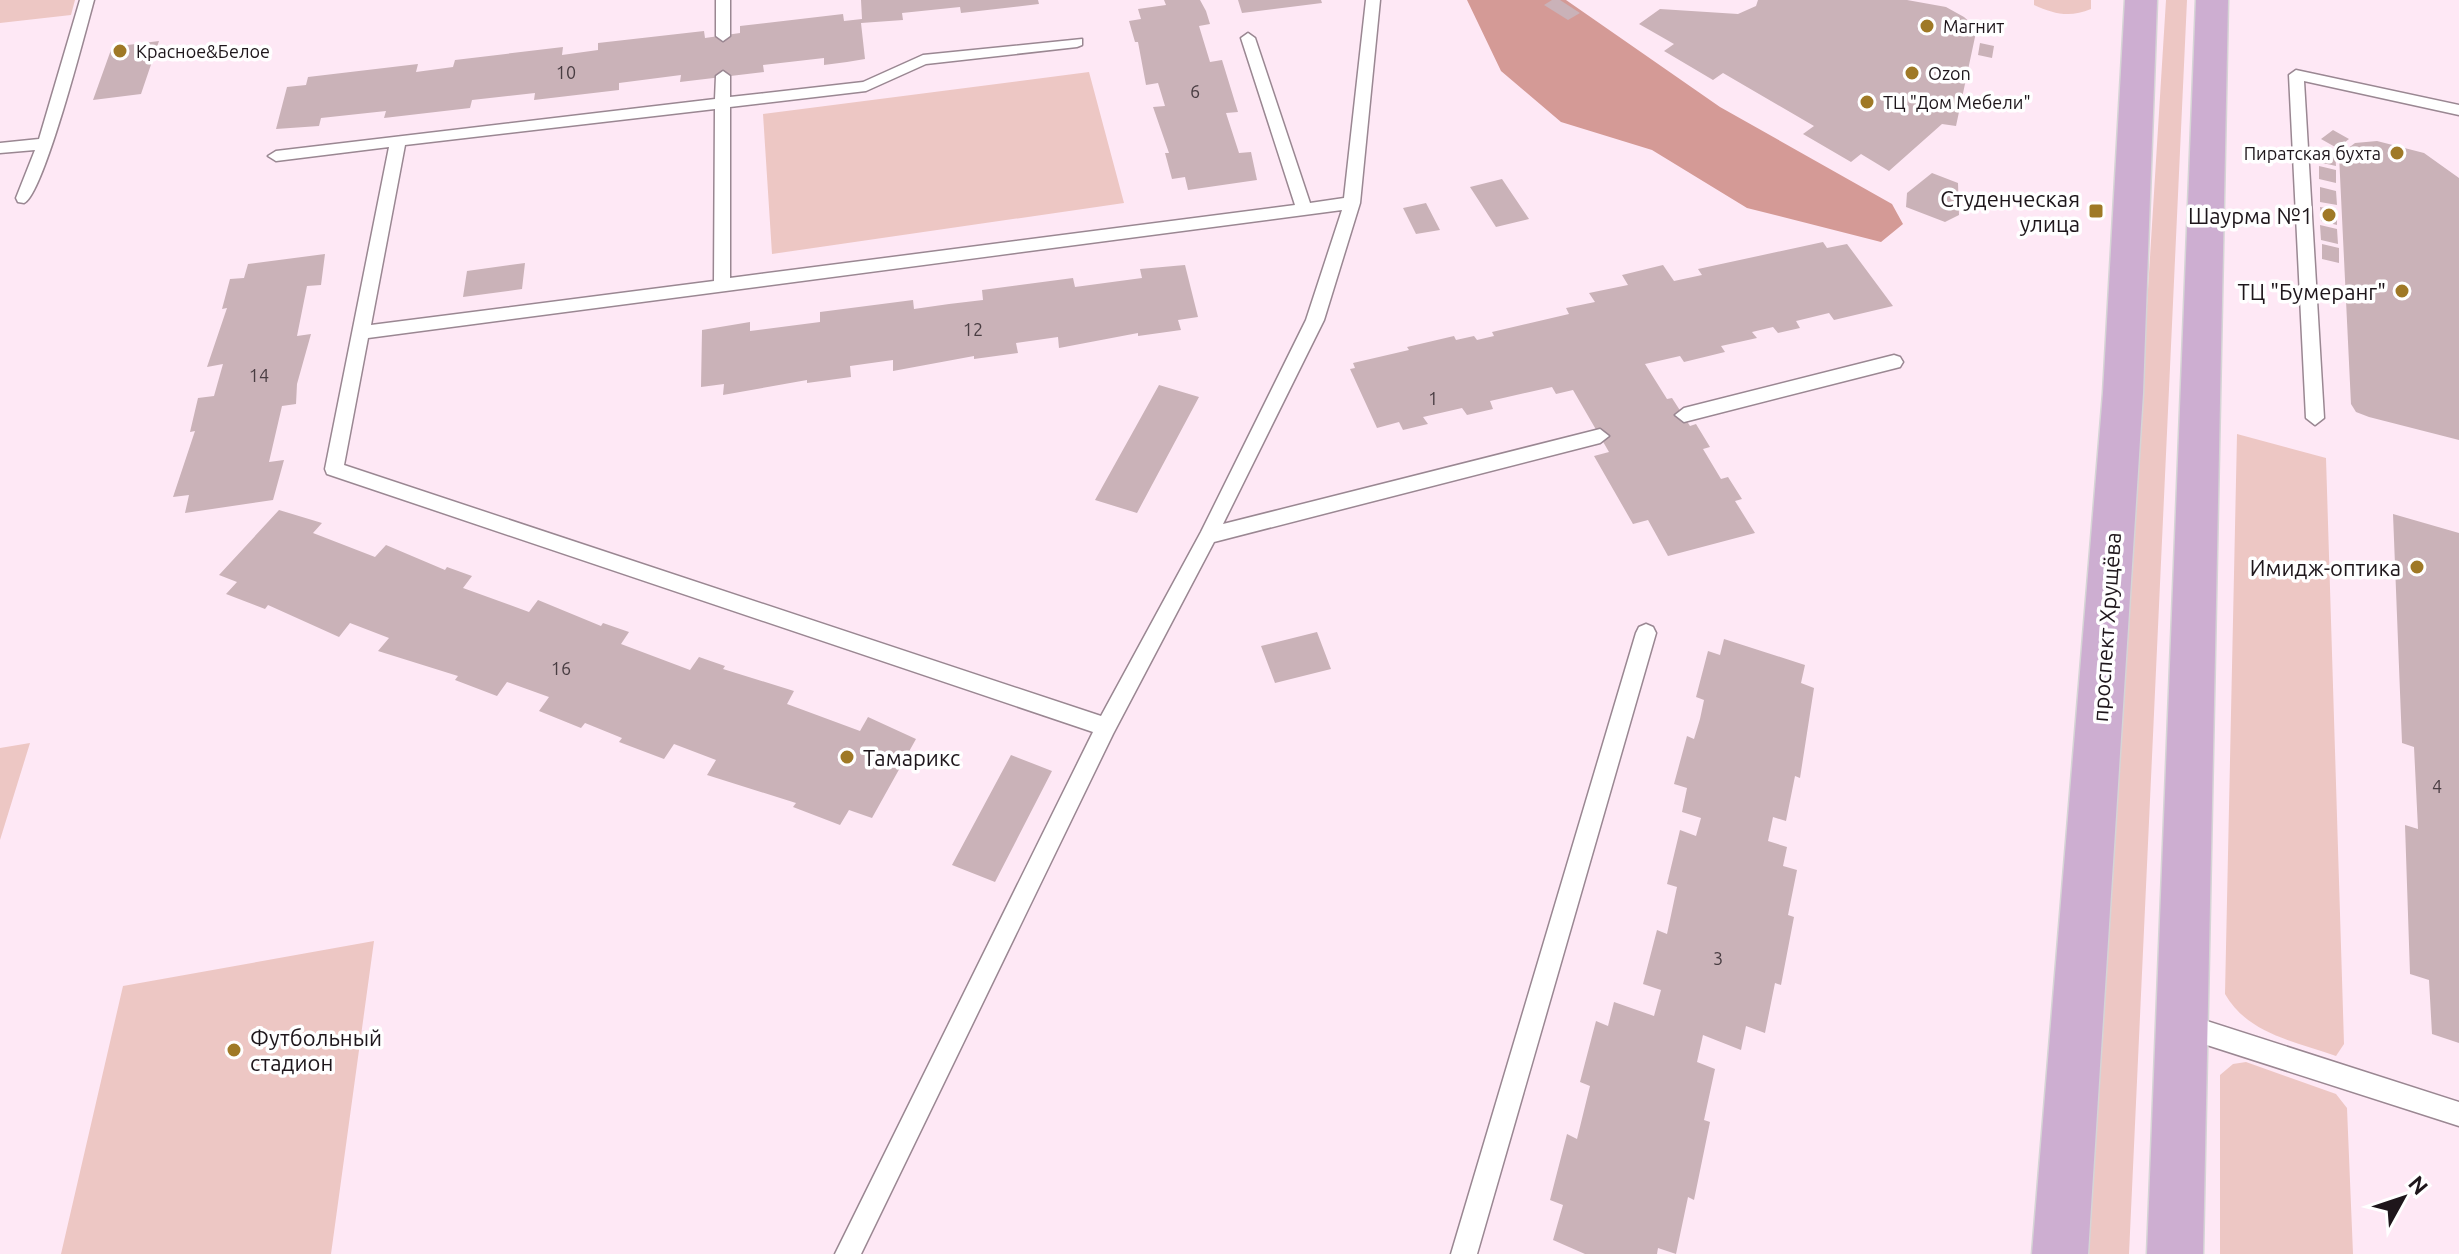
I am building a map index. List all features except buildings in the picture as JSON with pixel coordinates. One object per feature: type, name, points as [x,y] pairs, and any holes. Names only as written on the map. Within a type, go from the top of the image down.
[{"type":"main road","name":"проспект Хрущёва","points":[[2060,1254],[2123,393],[2141,0]]},
{"type":"main road","points":[[2175,1254],[2212,0]]},
{"type":"lane","points":[[24,198],[45,144],[87,0]]},
{"type":"lane","points":[[723,0],[723,36]]},
{"type":"lane","points":[[848,1254],[1106,727],[1208,536],[1315,320],[1352,203],[1373,0]]},
{"type":"lane","points":[[1248,38],[1304,209]]},
{"type":"lane","points":[[276,156],[866,86],[923,60],[1077,42]]},
{"type":"lane","points":[[2315,418],[2296,75],[2459,110]]},
{"type":"lane","points":[[722,285],[723,76]]},
{"type":"lane","points":[[398,141],[334,469],[1106,727]]},
{"type":"lane","points":[[0,148],[45,144]]},
{"type":"lane","points":[[360,333],[1352,203]]},
{"type":"lane","points":[[1684,415],[1894,362]]},
{"type":"lane","points":[[1208,536],[1600,436]]},
{"type":"lane","points":[[1464,1254],[1646,633]]},
{"type":"lane","points":[[2182,1025],[2459,1114]]},
{"type":"shaded area","points":[[0,0],[75,0],[71,15],[0,23]]},
{"type":"shaded area","points":[[1467,0],[1566,0],[1720,107],[1892,204],[1903,224],[1881,242],[1747,208],[1652,150],[1561,122],[1501,71]]},
{"type":"shaded area","points":[[2034,0],[2091,0],[2091,9],[2062,14],[2034,5]]},
{"type":"shaded area","points":[[2166,0],[2187,0],[2129,1254],[2088,1254]]},
{"type":"shaded area","points":[[1089,72],[1124,203],[772,254],[763,114]]},
{"type":"shaded area","points":[[2237,434],[2326,458],[2344,1044],[2336,1056],[2259,1027],[2235,1008],[2225,994]]},
{"type":"shaded area","points":[[30,743],[0,840],[0,748]]},
{"type":"shaded area","name":"Футбольный стадион","points":[[374,941],[331,1254],[61,1254],[123,986]]},
{"type":"shaded area","points":[[2246,1062],[2336,1094],[2347,1108],[2353,1254],[2220,1254],[2220,1075],[2233,1064]]},
{"type":"place","name":"Магнит","points":[[1927,26]]},
{"type":"place","name":"Красное&Белое","points":[[120,51]]},
{"type":"place","name":"Ozon","points":[[1912,73]]},
{"type":"place","name":"ТЦ \"Дом Мебели\"","points":[[1867,102]]},
{"type":"place","name":"Пиратская бухта","points":[[2397,153]]},
{"type":"place","name":"Студенческая улица","points":[[2096,211]]},
{"type":"place","name":"Шаурма №1","points":[[2329,215]]},
{"type":"place","name":"ТЦ \"Бумеранг\"","points":[[2402,291]]},
{"type":"place","name":"Имидж-оптика","points":[[2417,567]]},
{"type":"place","name":"Тамарикс","points":[[847,757]]},
{"type":"place","name":"Футбольный стадион","points":[[234,1050]]}]
